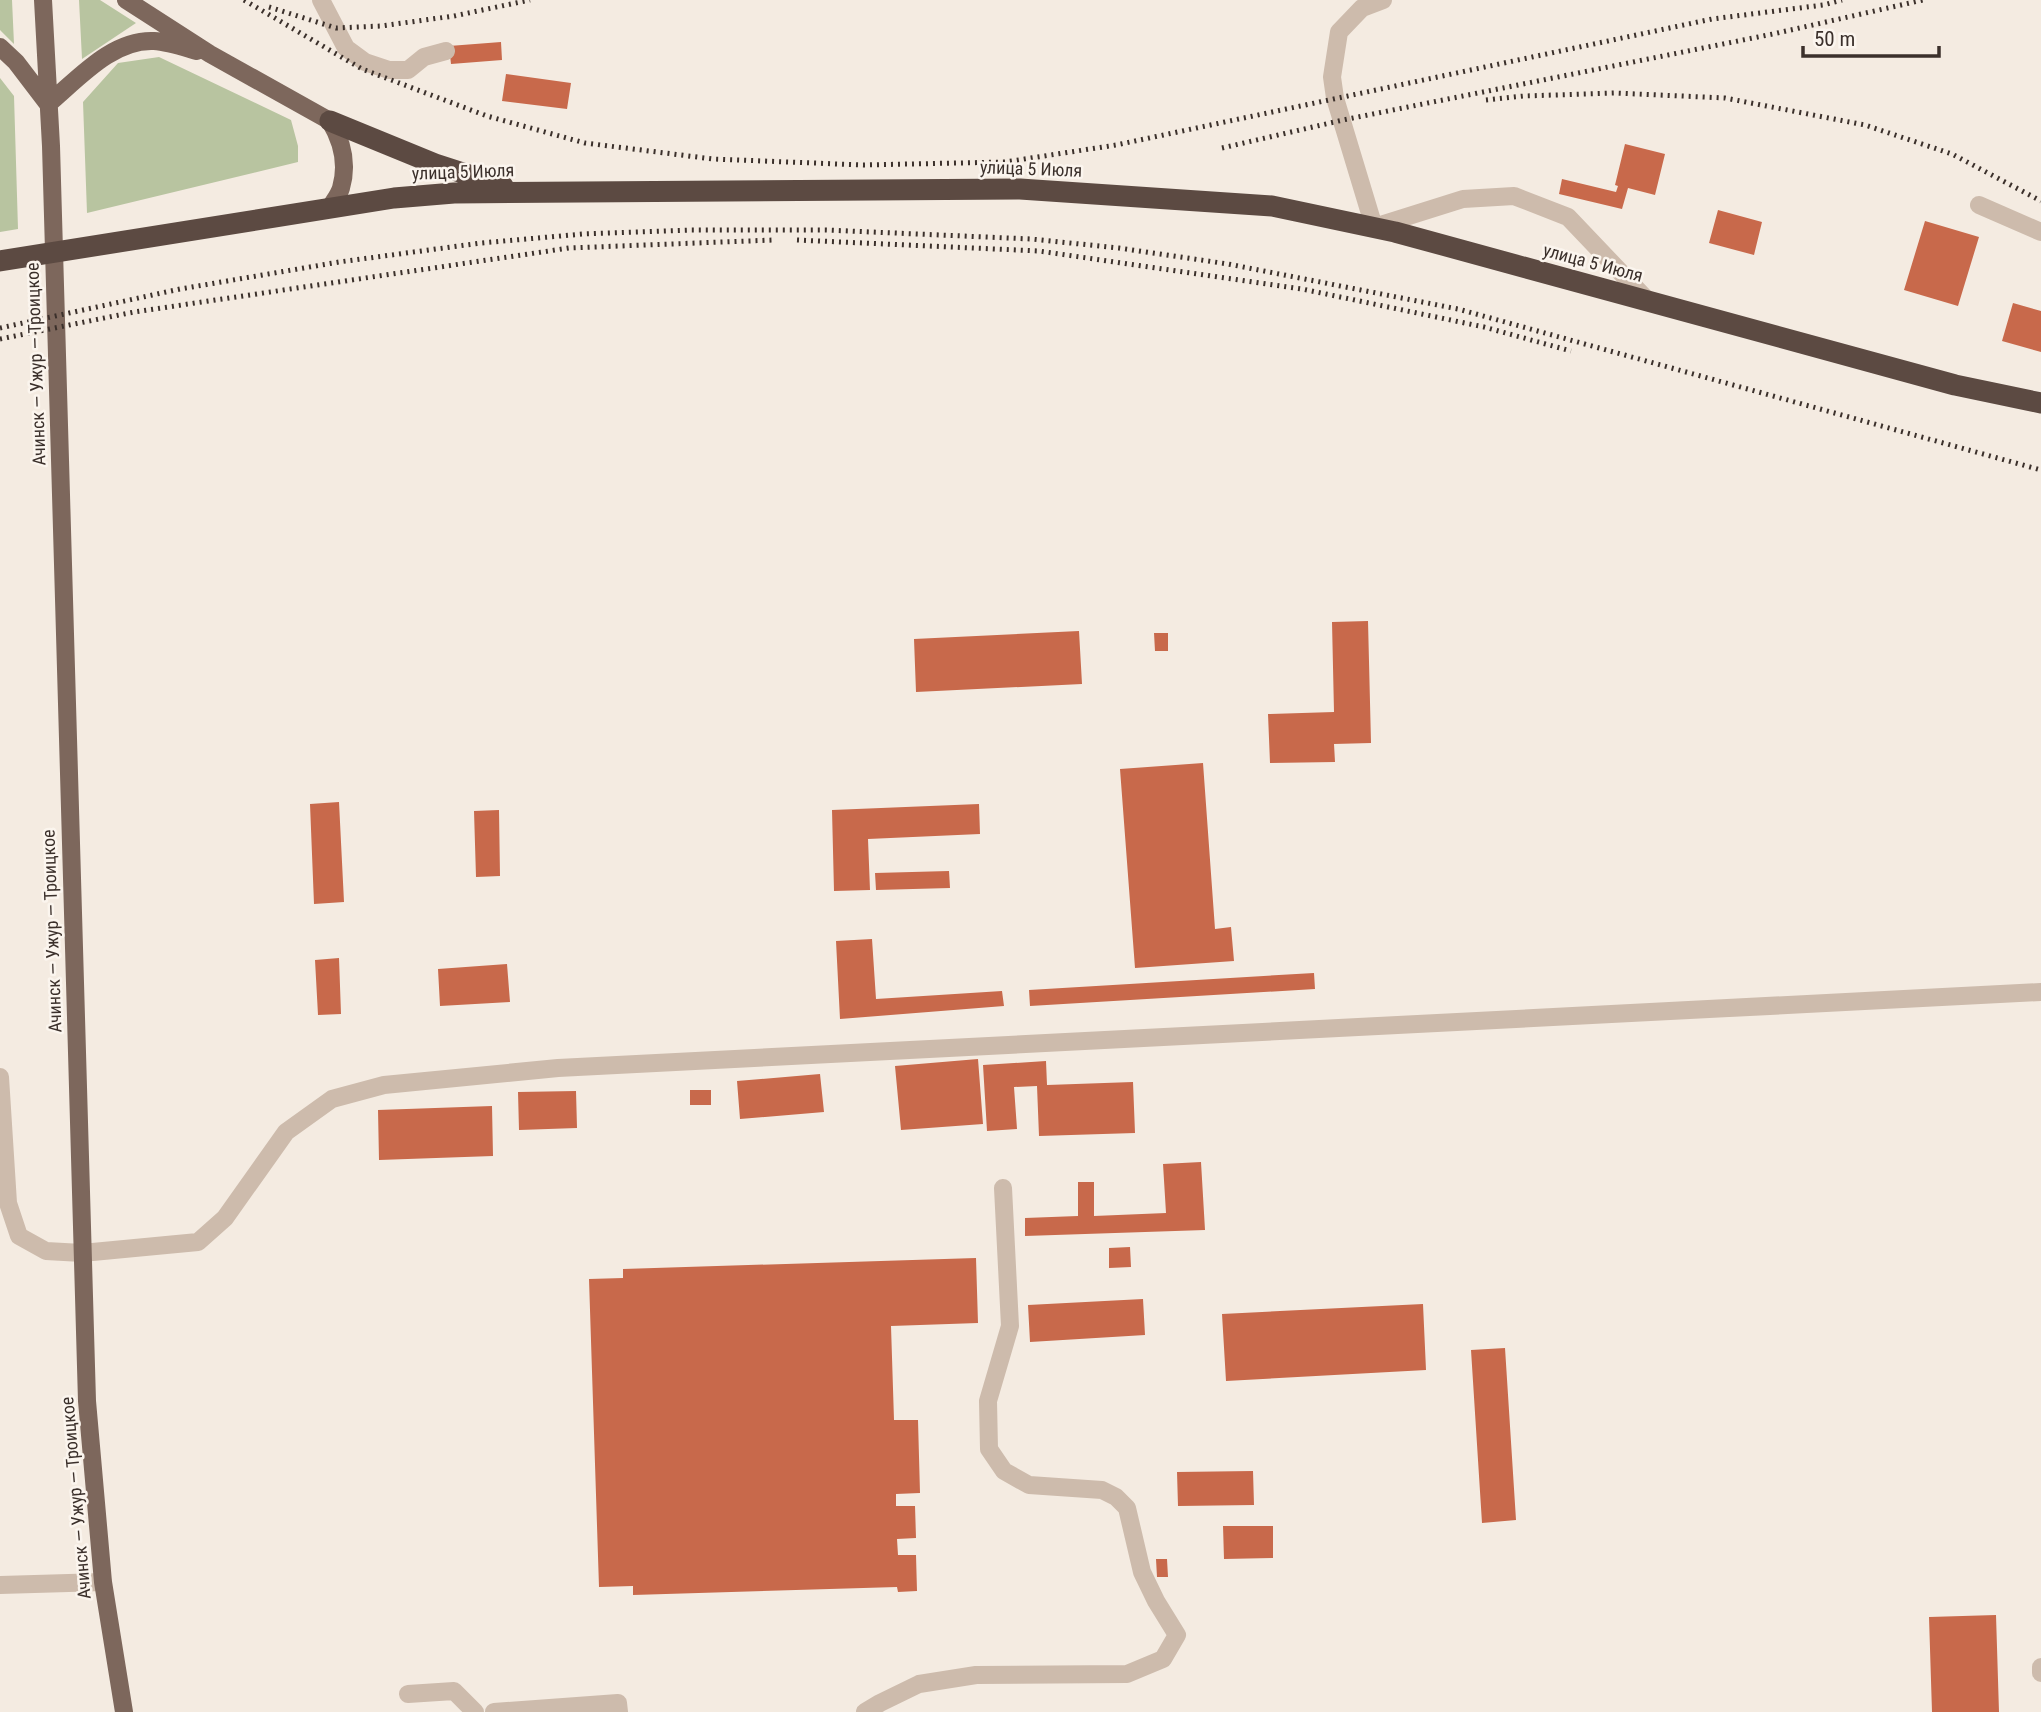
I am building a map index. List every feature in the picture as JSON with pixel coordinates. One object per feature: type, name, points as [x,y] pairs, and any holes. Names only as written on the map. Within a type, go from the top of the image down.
[{"type":"highway","points":[[330,121],[435,164],[528,192]]},
{"type":"highway","name":"улица 5 Июля","points":[[0,261],[433,194],[1020,189],[1272,206],[1374,227],[1955,385],[2041,403]]},
{"type":"main road","name":"Ачинск — Ужур — Троицкое","points":[[43,0],[51,146],[88,1401],[103,1582],[124,1712]]},
{"type":"main road","points":[[126,0],[210,54],[330,121],[340,138],[343,154],[341,188],[330,208]]},
{"type":"main road","points":[[0,47],[16,62],[48,104],[120,47],[152,41],[210,54]]},
{"type":"street","points":[[321,0],[346,48],[365,62],[389,70],[408,70],[424,57],[446,51]]},
{"type":"street","points":[[1383,0],[1362,8],[1339,32],[1332,77],[1335,98],[1374,227],[1463,199],[1514,196],[1568,217],[1648,301]]},
{"type":"street","points":[[1979,205],[2041,232]]},
{"type":"street","points":[[0,1077],[3,1179],[19,1236],[46,1251],[82,1253],[198,1242],[225,1218],[286,1132],[332,1099],[384,1085],[558,1068],[2041,992]]},
{"type":"street","points":[[865,1712],[919,1684],[976,1675],[1127,1674],[1163,1659],[1177,1635],[1142,1572],[1127,1508],[1116,1497],[1102,1490],[1029,1485],[1004,1471],[989,1449],[988,1401],[1010,1326],[1003,1188]]},
{"type":"street","points":[[0,1585],[103,1582]]},
{"type":"street","points":[[408,1693],[454,1690],[475,1712]]},
{"type":"street","points":[[494,1712],[618,1703],[620,1712]]},
{"type":"green space","points":[[0,0],[12,0],[14,44],[0,30]]},
{"type":"green space","points":[[79,0],[100,0],[136,23],[82,59]]},
{"type":"green space","points":[[159,57],[291,120],[298,146],[298,162],[87,213],[83,102],[118,63]]},
{"type":"green space","points":[[0,78],[14,96],[18,229],[0,232]]},
{"type":"building","points":[[501,42],[502,60],[451,64],[449,46]]},
{"type":"building","points":[[506,74],[571,83],[567,109],[502,101]]},
{"type":"building","points":[[1625,144],[1665,154],[1655,195],[1628,188],[1622,209],[1559,194],[1562,179],[1616,192],[1618,186],[1615,185]]},
{"type":"building","points":[[1718,210],[1762,222],[1754,255],[1709,243]]},
{"type":"building","points":[[1925,221],[1979,237],[1958,306],[1904,290]]},
{"type":"building","points":[[2013,303],[2041,311],[2041,352],[2002,341]]},
{"type":"building","points":[[1368,621],[1371,743],[1334,744],[1335,762],[1270,763],[1268,714],[1334,712],[1332,622]]},
{"type":"building","points":[[1079,631],[1082,684],[916,692],[914,639]]},
{"type":"building","points":[[1154,633],[1168,633],[1168,651],[1155,651]]},
{"type":"building","points":[[1203,763],[1215,929],[1231,927],[1234,961],[1135,968],[1120,769]]},
{"type":"building","points":[[339,802],[344,902],[314,904],[310,804]]},
{"type":"building","points":[[979,804],[980,834],[868,839],[870,890],[834,891],[832,810]]},
{"type":"building","points":[[499,810],[500,876],[476,877],[474,811]]},
{"type":"building","points":[[949,871],[950,888],[876,890],[875,873]]},
{"type":"building","points":[[872,939],[876,999],[1002,991],[1004,1006],[840,1019],[836,941]]},
{"type":"building","points":[[339,958],[341,1014],[318,1015],[315,960]]},
{"type":"building","points":[[507,964],[510,1002],[440,1006],[438,969]]},
{"type":"building","points":[[1314,973],[1315,989],[1030,1006],[1029,990]]},
{"type":"building","points":[[978,1059],[983,1124],[901,1130],[895,1066]]},
{"type":"building","points":[[1046,1061],[1047,1085],[1133,1082],[1135,1133],[1039,1136],[1037,1086],[1014,1087],[1017,1129],[987,1131],[983,1065]]},
{"type":"building","points":[[820,1074],[824,1112],[740,1119],[737,1081]]},
{"type":"building","points":[[690,1090],[711,1090],[711,1105],[690,1105]]},
{"type":"building","points":[[576,1091],[577,1128],[519,1130],[518,1092]]},
{"type":"building","points":[[492,1106],[493,1156],[379,1160],[378,1110]]},
{"type":"building","points":[[1201,1162],[1205,1230],[1025,1236],[1025,1218],[1078,1216],[1078,1182],[1094,1182],[1094,1216],[1166,1213],[1163,1164]]},
{"type":"building","points":[[1130,1247],[1131,1267],[1109,1268],[1109,1248]]},
{"type":"building","points":[[976,1258],[978,1323],[891,1326],[894,1420],[918,1420],[920,1493],[896,1494],[896,1506],[915,1506],[916,1538],[897,1539],[898,1555],[916,1555],[917,1591],[898,1592],[897,1587],[633,1595],[633,1586],[599,1587],[589,1279],[623,1278],[623,1269]]},
{"type":"building","points":[[1143,1299],[1145,1335],[1030,1342],[1028,1305]]},
{"type":"building","points":[[1423,1304],[1426,1370],[1226,1381],[1222,1314]]},
{"type":"building","points":[[1505,1348],[1516,1520],[1482,1523],[1471,1350]]},
{"type":"building","points":[[1253,1471],[1254,1505],[1178,1506],[1177,1472]]},
{"type":"building","points":[[1223,1526],[1273,1526],[1273,1558],[1224,1559]]},
{"type":"building","points":[[1156,1559],[1167,1559],[1168,1577],[1157,1577]]},
{"type":"building","points":[[1996,1615],[1999,1712],[1932,1712],[1929,1617]]},
{"type":"railway","points":[[244,0],[362,69],[487,116],[585,143],[713,159],[863,165],[1005,162],[1116,145],[1712,19],[1823,5],[1842,0]]},
{"type":"railway","points":[[269,7],[336,28],[381,26],[454,16],[530,0]]},
{"type":"railway","points":[[1222,148],[1343,120],[1773,34],[1923,0]]},
{"type":"railway","points":[[1486,100],[1615,93],[1725,98],[1865,125],[1952,154],[2041,201]]},
{"type":"railway","points":[[0,328],[180,289],[339,262],[481,243],[583,234],[691,230],[826,230],[1031,239],[1119,248],[1228,264],[1458,309],[2041,470]]},
{"type":"railway","points":[[0,339],[134,312],[569,248],[773,240]]},
{"type":"railway","points":[[797,240],[1039,251],[1302,289],[1484,327],[1571,351]]}]
